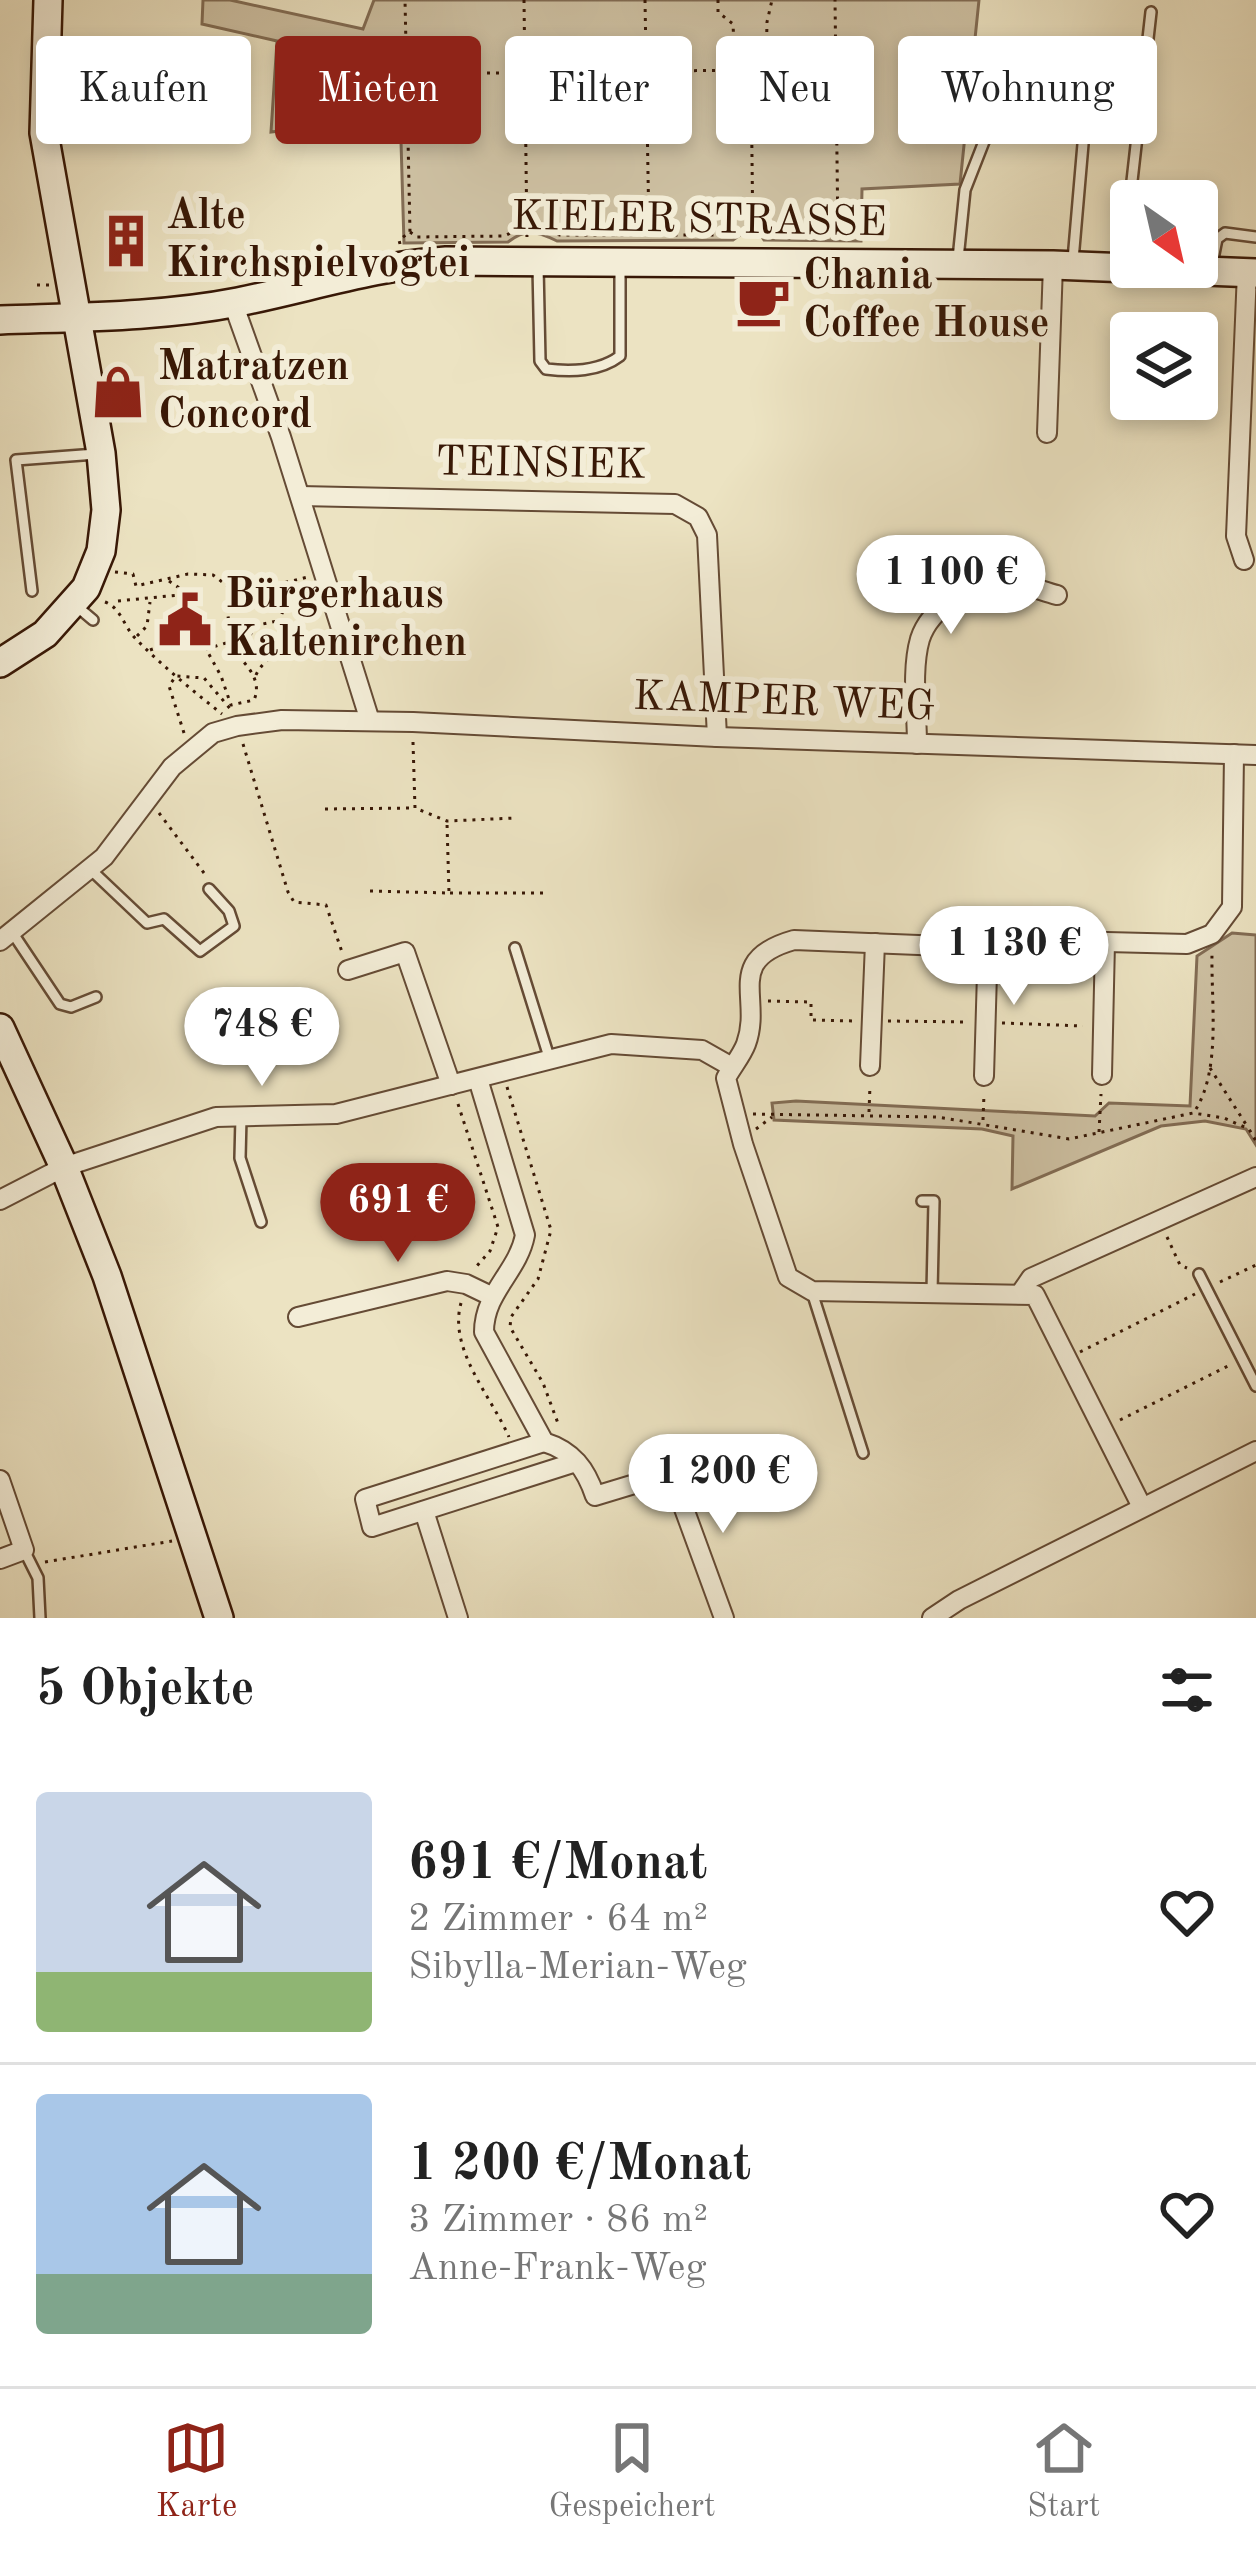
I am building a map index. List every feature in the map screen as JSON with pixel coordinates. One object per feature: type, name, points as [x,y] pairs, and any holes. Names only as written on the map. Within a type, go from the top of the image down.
[{"type":"main road","points":[[0,663],[84,612],[100,581],[106,510],[101,453],[44,133],[48,0]]},
{"type":"main road","name":"KIELER STRASSE","points":[[0,320],[233,303],[402,265],[538,261],[1110,267]]},
{"type":"main road","name":"KIELER STRASSE","points":[[1218,271],[1251,272]]},
{"type":"main road","points":[[0,1028],[64,1167],[107,1276],[219,1618]]},
{"type":"street","points":[[1047,433],[1063,265]]},
{"type":"street","points":[[1244,560],[1236,536],[1251,272]]},
{"type":"street","points":[[233,303],[300,496],[370,722]]},
{"type":"street","name":"TEINSIEK","points":[[300,496],[675,504],[698,517],[707,535],[717,737]]},
{"type":"street","points":[[916,744],[919,642],[929,620],[964,594],[1005,581],[1057,596]]},
{"type":"street","name":"KAMPER WEG","points":[[6,937],[104,857],[172,767],[213,733],[282,720],[1256,755]]},
{"type":"street","points":[[1142,1507],[1035,1295],[812,1291],[788,1276],[726,1078],[747,1042],[750,978],[757,959],[773,946],[794,940],[968,947],[988,938],[1187,944],[1212,934],[1232,907],[1234,754]]},
{"type":"street","points":[[984,1076],[988,938]]},
{"type":"street","points":[[1102,1075],[1105,942]]},
{"type":"street","points":[[871,1066],[875,943]]},
{"type":"street","points":[[348,970],[405,952],[452,1085]]},
{"type":"street","points":[[0,1200],[64,1167],[216,1117],[336,1114],[549,1057],[633,1043],[702,1050],[732,1067]]},
{"type":"street","points":[[478,1079],[525,1235],[521,1255],[491,1296],[484,1332],[544,1442]]},
{"type":"street","points":[[1020,1294],[1031,1278],[1256,1178]]},
{"type":"street","points":[[298,1317],[447,1281],[491,1296]]},
{"type":"street","points":[[576,1462],[372,1527],[365,1499],[544,1442],[562,1448],[586,1469],[595,1496],[671,1473],[724,1618]]},
{"type":"street","points":[[932,1618],[959,1600],[1256,1451]]},
{"type":"street","points":[[0,1480],[24,1550],[0,1559]]},
{"type":"street","points":[[424,1510],[458,1618]]},
{"type":"street","points":[[959,1600],[972,1618]]},
{"type":"lane","points":[[1133,180],[1151,12]]},
{"type":"lane","points":[[958,265],[964,190],[983,144]]},
{"type":"lane","points":[[1063,265],[1083,144]]},
{"type":"lane","points":[[1218,237],[1225,233],[1256,237]]},
{"type":"lane","points":[[538,261],[539,361],[546,369],[571,372],[609,364],[620,356],[620,262]]},
{"type":"lane","points":[[32,592],[16,460],[101,453]]},
{"type":"lane","points":[[89,868],[147,922],[164,920],[200,951],[234,926],[229,911],[208,889]]},
{"type":"lane","points":[[6,937],[60,1004],[71,1007],[96,997]]},
{"type":"lane","points":[[515,948],[549,1057]]},
{"type":"lane","points":[[241,1117],[240,1158],[261,1222]]},
{"type":"lane","points":[[922,1201],[934,1201],[932,1292]]},
{"type":"lane","points":[[1199,1274],[1256,1386]]},
{"type":"lane","points":[[812,1291],[863,1453]]},
{"type":"lane","points":[[24,1550],[38,1579],[40,1618]]},
{"type":"path","points":[[405,0],[405,36]]},
{"type":"path","points":[[524,0],[524,36]]},
{"type":"path","points":[[645,0],[646,36]]},
{"type":"path","points":[[718,0],[718,12],[733,24],[734,36]]},
{"type":"path","points":[[767,36],[772,0]]},
{"type":"path","points":[[836,0],[836,36]]},
{"type":"path","points":[[408,144],[410,232]]},
{"type":"path","points":[[526,144],[528,225]]},
{"type":"path","points":[[647,144],[649,233]]},
{"type":"path","points":[[752,144],[752,263]]},
{"type":"path","points":[[410,232],[417,237],[504,236],[528,225],[560,236],[730,235],[761,226],[772,236],[838,237],[837,144]]},
{"type":"path","points":[[402,265],[399,240],[410,232]]},
{"type":"path","points":[[226,643],[230,632],[227,608],[238,595],[292,584],[323,569]]},
{"type":"path","points":[[189,594],[106,603],[100,581],[133,574],[136,586],[188,574],[213,575],[238,595]]},
{"type":"path","points":[[166,579],[198,601]]},
{"type":"path","points":[[279,622],[292,584]]},
{"type":"path","points":[[117,593],[116,603],[135,638],[239,731],[287,892],[294,902],[326,905],[348,970]]},
{"type":"path","points":[[135,638],[147,626],[151,600]]},
{"type":"path","points":[[249,636],[258,625],[279,622]]},
{"type":"path","points":[[231,705],[254,700],[259,668],[286,633],[279,622]]},
{"type":"path","points":[[230,632],[249,636]]},
{"type":"path","points":[[249,636],[256,650],[266,655],[275,652]]},
{"type":"path","points":[[150,650],[170,643],[206,649],[226,643]]},
{"type":"path","points":[[226,643],[256,677]]},
{"type":"path","points":[[206,649],[231,705]]},
{"type":"path","points":[[176,676],[204,678],[231,705]]},
{"type":"path","points":[[176,676],[169,686],[190,754]]},
{"type":"path","points":[[413,722],[415,808]]},
{"type":"path","points":[[147,798],[206,872],[208,889]]},
{"type":"path","points":[[325,809],[415,808],[447,821],[516,818]]},
{"type":"path","points":[[447,821],[448,892]]},
{"type":"path","points":[[370,892],[544,893]]},
{"type":"path","points":[[1193,1113],[1206,1093],[1210,1066],[1212,934]]},
{"type":"path","points":[[748,1000],[811,1002],[811,1020],[1102,1026]]},
{"type":"path","points":[[869,1114],[871,1066]]},
{"type":"path","points":[[1210,1066],[1256,1142]]},
{"type":"path","points":[[1099,1134],[1102,1075]]},
{"type":"path","points":[[983,1122],[984,1076]]},
{"type":"path","points":[[733,1111],[983,1122],[1070,1139],[1193,1113],[1224,1118],[1249,1129]]},
{"type":"path","points":[[1159,1221],[1180,1265],[1199,1274]]},
{"type":"path","points":[[1066,1359],[1256,1264]]},
{"type":"path","points":[[1103,1429],[1242,1359]]},
{"type":"path","points":[[24,1550],[43,1562],[191,1538]]},
{"type":"shaded area","points":[[203,0],[230,0],[363,29],[374,0],[979,0],[975,36],[898,36],[898,144],[964,144],[960,184],[862,189],[861,241],[764,240],[758,231],[747,230],[733,240],[557,241],[532,232],[508,242],[404,243],[401,144],[481,144],[481,36],[275,36],[275,41],[202,24]]},
{"type":"shaded area","points":[[275,71],[275,132],[271,132]]},
{"type":"shaded area","points":[[1232,933],[1256,935],[1256,1145],[1246,1129],[1205,1121],[1161,1126],[1012,1189],[1013,1136],[982,1129],[774,1120],[772,1103],[796,1101],[1095,1116],[1109,1103],[1190,1106],[1197,956]]},
{"type":"place","name":"Alte Kirchspielvogtei","points":[[126,241]]},
{"type":"place","name":"Chania Coffee House","points":[[763,301]]},
{"type":"place","name":"Matratzen Concord","points":[[118,392]]},
{"type":"place","name":"Bürgerhaus Kaltenirchen","points":[[185,620]]}]
